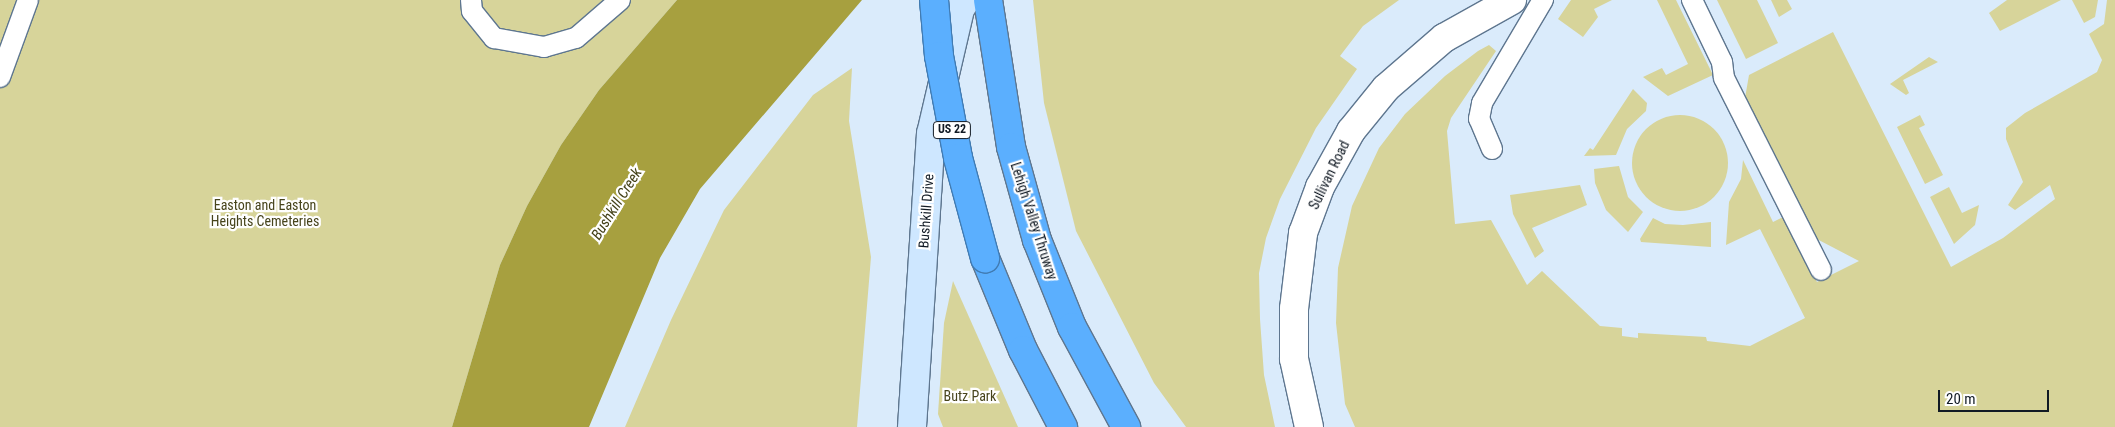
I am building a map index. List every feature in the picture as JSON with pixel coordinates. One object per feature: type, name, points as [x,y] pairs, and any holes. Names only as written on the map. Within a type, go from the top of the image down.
[{"type":"highway","name":"US 22","points":[[934,0],[939,56],[958,158],[985,258],[1023,350],[1063,427]]},
{"type":"highway","name":"Lehigh Valley Thruway","points":[[988,0],[1011,147],[1037,240],[1072,327],[1126,427]]},
{"type":"street","name":"Bushkill Drive","points":[[912,427],[931,134],[960,9],[966,0]]},
{"type":"street","name":"Sullivan Road","points":[[1310,427],[1294,359],[1294,308],[1303,233],[1320,187],[1351,130],[1386,88],[1444,38],[1512,0]]},
{"type":"lane","points":[[0,77],[28,0]]},
{"type":"lane","points":[[471,0],[472,11],[494,38],[544,47],[576,38],[620,0]]},
{"type":"lane","points":[[1492,149],[1479,119],[1482,103],[1543,0]]},
{"type":"lane","points":[[1692,0],[1722,62],[1724,78],[1821,270]]},
{"type":"green space","name":"Easton and Easton Heights Cemeteries","points":[[0,0],[677,0],[599,90],[561,145],[527,206],[500,265],[452,427],[0,427]]},
{"type":"green space","points":[[1033,0],[1399,0],[1363,26],[1340,56],[1357,69],[1316,128],[1280,199],[1266,238],[1259,273],[1260,319],[1264,375],[1275,427],[1186,427],[1154,383],[1076,231],[1044,103]]},
{"type":"green space","points":[[1571,0],[1612,0],[1594,9],[1598,17],[1583,37],[1558,19]]},
{"type":"green space","points":[[1657,0],[1676,0],[1713,75],[1668,96],[1643,77],[1662,68],[1666,75],[1688,64]]},
{"type":"green space","points":[[1717,0],[1757,0],[1778,43],[1746,59]]},
{"type":"green space","points":[[1771,0],[1787,0],[1792,9],[1779,17]]},
{"type":"green space","points":[[2007,0],[2061,0],[2000,31],[1989,13]]},
{"type":"green space","points":[[2072,0],[2098,0],[2095,17],[2084,23]]},
{"type":"green space","points":[[2107,0],[2115,0],[2115,427],[1355,427],[1345,404],[1336,323],[1338,268],[1352,206],[1379,148],[1405,114],[1445,76],[1478,51],[1489,45],[1496,51],[1451,118],[1447,131],[1455,224],[1491,220],[1527,285],[1542,271],[1600,326],[1622,328],[1622,336],[1638,338],[1638,333],[1706,337],[1707,341],[1750,346],[1805,318],[1760,229],[1726,245],[1729,202],[1741,179],[1743,160],[1773,222],[1785,216],[1817,282],[1859,261],[1813,237],[1745,98],[1749,75],[1833,32],[1951,267],[2003,238],[2055,199],[2050,185],[2015,210],[2008,205],[2023,182],[2006,139],[2006,128],[2025,113],[2097,72],[2102,60],[2089,34],[2104,24]]},
{"type":"green space","points":[[1929,57],[1938,62],[1903,80],[1909,93],[1906,95],[1890,84]]},
{"type":"green space","points":[[852,68],[849,121],[871,257],[857,427],[625,427],[671,320],[724,210],[813,95]]},
{"type":"green space","points":[[1633,89],[1647,103],[1646,111],[1627,129],[1616,155],[1584,156],[1590,148],[1593,150]]},
{"type":"green space","points":[[1680,115],[1698,118],[1714,129],[1725,145],[1728,163],[1725,181],[1714,197],[1698,208],[1680,211],[1662,208],[1646,197],[1635,181],[1632,163],[1635,145],[1646,129],[1662,118]]},
{"type":"green space","points":[[1920,115],[1925,125],[1919,128],[1943,175],[1925,184],[1897,127]]},
{"type":"green space","points":[[1619,166],[1628,197],[1643,212],[1628,232],[1606,210],[1595,183],[1594,169]]},
{"type":"green space","points":[[1580,185],[1587,205],[1532,228],[1544,251],[1535,258],[1513,214],[1510,195]]},
{"type":"green space","points":[[1949,187],[1962,213],[1979,205],[1975,225],[1954,244],[1930,197]]},
{"type":"green space","points":[[1653,218],[1665,224],[1683,225],[1711,222],[1711,247],[1641,242],[1640,239]]},
{"type":"green space","name":"Butz Park","points":[[953,281],[1018,427],[943,427],[938,414],[944,323]]},
{"type":"water","name":"Bushkill Creek","points":[[677,0],[862,0],[700,189],[660,258],[589,427],[452,427],[500,265],[527,206],[561,145],[599,90]]}]
